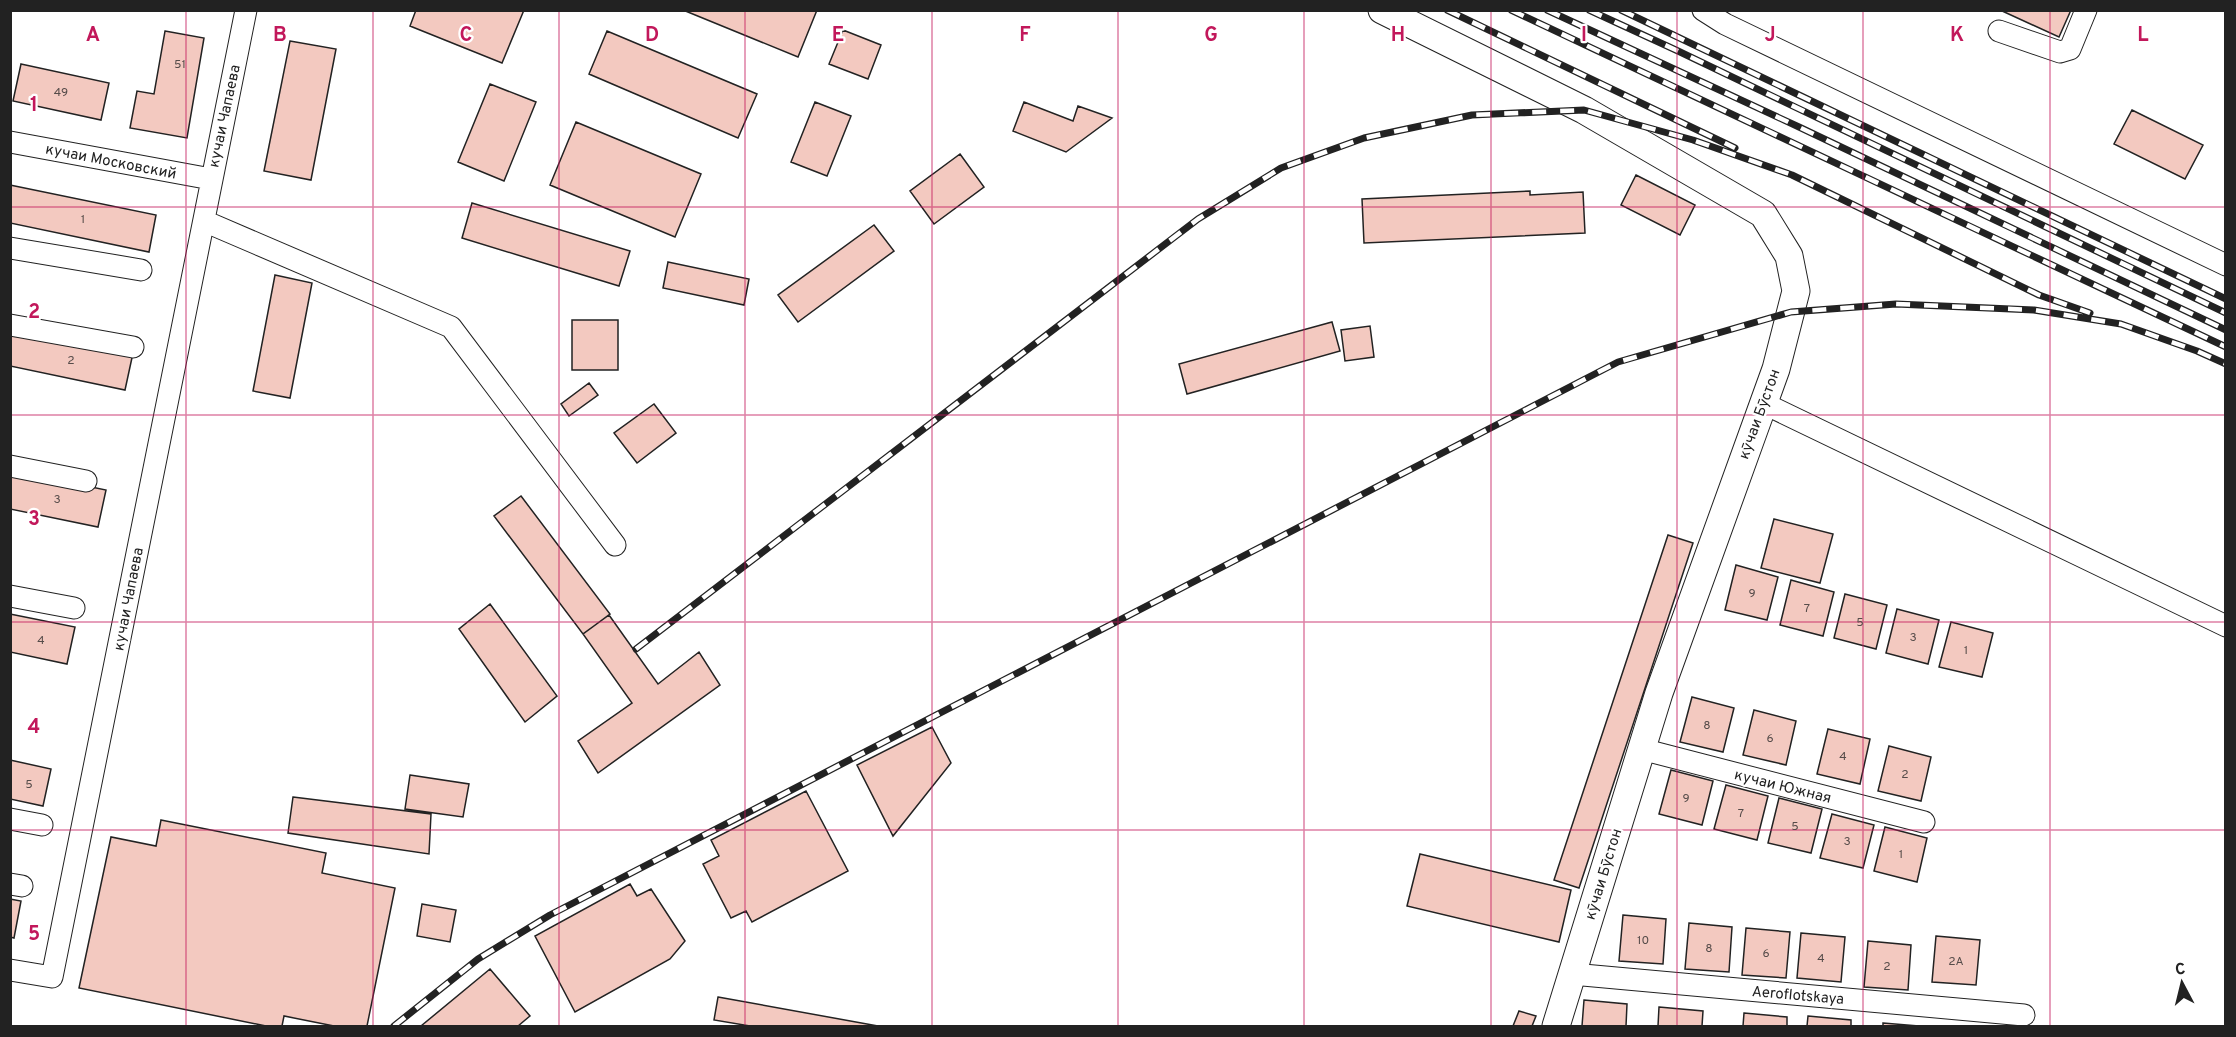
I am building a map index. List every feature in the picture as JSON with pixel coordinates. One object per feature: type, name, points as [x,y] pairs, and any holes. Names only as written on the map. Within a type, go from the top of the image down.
[{"type":"main road","name":"кӯчаи Бӯстон","points":[[1382,10],[1584,110],[1763,214],[1789,256],[1796,291],[1776,369],[1659,693],[1556,1026]]},
{"type":"street","name":"кучаи Чапаева","points":[[10,970],[52,977],[246,10]]},
{"type":"street","points":[[1703,10],[1725,24],[2226,265]]},
{"type":"street","points":[[2000,31],[2060,52],[2070,49],[2086,10]]},
{"type":"street","name":"кучаи Московский","points":[[10,142],[211,179]]},
{"type":"street","points":[[204,221],[451,327],[615,545]]},
{"type":"street","points":[[10,248],[141,270]]},
{"type":"street","points":[[10,325],[133,347]]},
{"type":"street","points":[[1763,404],[2226,626]]},
{"type":"street","points":[[10,466],[86,481]]},
{"type":"street","points":[[10,596],[74,608]]},
{"type":"street","name":"кучаи Южная","points":[[1641,749],[1924,822]]},
{"type":"street","points":[[10,819],[42,825]]},
{"type":"street","name":"Aeroflotskaya","points":[[1572,974],[2024,1015]]},
{"type":"building","points":[[416,10],[524,10],[502,63],[410,26]]},
{"type":"building","points":[[683,10],[817,10],[798,57]]},
{"type":"building","points":[[2000,10],[2071,10],[2059,37]]},
{"type":"building","points":[[843,30],[881,45],[868,79],[829,64]]},
{"type":"building","points":[[165,31],[204,38],[187,138],[130,128],[137,91],[154,94]]},
{"type":"building","points":[[607,31],[757,94],[738,138],[589,74]]},
{"type":"building","points":[[290,41],[336,49],[311,180],[264,171]]},
{"type":"building","points":[[21,64],[109,83],[101,120],[13,101]]},
{"type":"building","points":[[490,84],[536,102],[504,181],[458,162]]},
{"type":"building","points":[[815,102],[851,116],[827,176],[791,162]]},
{"type":"building","points":[[1024,102],[1073,121],[1078,106],[1112,118],[1066,152],[1013,131]]},
{"type":"building","points":[[2132,110],[2203,145],[2185,179],[2114,144]]},
{"type":"building","points":[[576,122],[701,174],[675,237],[550,185]]},
{"type":"building","points":[[960,154],[984,187],[934,224],[910,191]]},
{"type":"building","points":[[1636,175],[1695,205],[1680,235],[1621,205]]},
{"type":"building","points":[[10,185],[156,215],[149,252],[10,223]]},
{"type":"building","points":[[1530,191],[1530,195],[1583,192],[1585,233],[1364,243],[1362,199]]},
{"type":"building","points":[[472,203],[630,251],[619,286],[462,238]]},
{"type":"building","points":[[874,225],[894,251],[798,322],[778,295]]},
{"type":"building","points":[[668,262],[749,279],[744,305],[663,288]]},
{"type":"building","points":[[275,275],[312,283],[290,398],[253,391]]},
{"type":"building","points":[[572,320],[618,320],[618,370],[572,370]]},
{"type":"building","points":[[1332,322],[1340,351],[1187,394],[1179,364]]},
{"type":"building","points":[[1370,326],[1374,357],[1345,361],[1341,330]]},
{"type":"building","points":[[10,328],[133,353],[125,390],[10,366]]},
{"type":"building","points":[[589,383],[598,395],[569,416],[561,404]]},
{"type":"building","points":[[654,404],[676,433],[637,463],[614,433]]},
{"type":"building","points":[[10,470],[106,490],[98,527],[10,509]]},
{"type":"building","points":[[521,496],[610,614],[583,634],[494,516]]},
{"type":"building","points":[[1774,519],[1833,534],[1820,583],[1761,568]]},
{"type":"building","points":[[1668,535],[1693,543],[1579,888],[1554,880]]},
{"type":"building","points":[[1736,565],[1778,577],[1767,620],[1725,610]]},
{"type":"building","points":[[1791,580],[1834,592],[1823,636],[1780,625]]},
{"type":"building","points":[[1845,594],[1887,605],[1876,649],[1834,638]]},
{"type":"building","points":[[490,604],[557,696],[525,722],[459,629]]},
{"type":"building","points":[[1897,609],[1939,620],[1928,664],[1886,653]]},
{"type":"building","points":[[10,614],[75,627],[67,664],[10,652]]},
{"type":"building","points":[[609,615],[658,684],[699,652],[720,685],[598,773],[578,741],[632,703],[583,634]]},
{"type":"building","points":[[1951,622],[1993,633],[1982,677],[1939,667]]},
{"type":"building","points":[[1692,697],[1734,708],[1723,752],[1680,742]]},
{"type":"building","points":[[1754,710],[1796,721],[1786,765],[1743,755]]},
{"type":"building","points":[[932,727],[951,763],[893,836],[857,765]]},
{"type":"building","points":[[1828,729],[1870,739],[1860,784],[1817,774]]},
{"type":"building","points":[[1889,746],[1931,757],[1921,801],[1878,791]]},
{"type":"building","points":[[10,760],[51,769],[43,806],[10,799]]},
{"type":"building","points":[[1671,770],[1713,781],[1702,825],[1659,814]]},
{"type":"building","points":[[410,775],[469,784],[463,817],[405,809]]},
{"type":"building","points":[[1726,785],[1768,796],[1757,840],[1714,829]]},
{"type":"building","points":[[806,791],[848,871],[752,922],[746,911],[731,918],[703,864],[719,856],[711,840]]},
{"type":"building","points":[[293,797],[431,814],[429,854],[288,833]]},
{"type":"building","points":[[1779,798],[1822,809],[1811,853],[1768,843]]},
{"type":"building","points":[[1832,814],[1874,825],[1863,868],[1820,858]]},
{"type":"building","points":[[161,820],[326,853],[322,873],[395,888],[367,1026],[334,1026],[284,1016],[282,1026],[266,1026],[79,988],[111,837],[156,846]]},
{"type":"building","points":[[1885,827],[1927,838],[1917,882],[1874,871]]},
{"type":"building","points":[[1420,854],[1571,890],[1559,942],[1407,906]]},
{"type":"building","points":[[630,884],[637,896],[651,889],[685,941],[670,959],[575,1012],[535,936]]},
{"type":"building","points":[[10,899],[21,901],[14,938],[10,937]]},
{"type":"building","points":[[422,904],[456,910],[450,942],[417,936]]},
{"type":"building","points":[[1623,915],[1666,919],[1663,964],[1619,961]]},
{"type":"building","points":[[1689,923],[1732,927],[1729,972],[1685,969]]},
{"type":"building","points":[[1746,928],[1790,932],[1786,978],[1742,975]]},
{"type":"building","points":[[1801,933],[1845,937],[1841,982],[1797,978]]},
{"type":"building","points":[[1936,936],[1980,940],[1976,985],[1932,982]]},
{"type":"building","points":[[1868,941],[1911,945],[1908,990],[1864,987]]},
{"type":"building","points":[[490,969],[530,1016],[518,1026],[421,1026]]},
{"type":"building","points":[[718,997],[878,1026],[750,1026],[714,1020]]},
{"type":"building","points":[[1584,1000],[1627,1004],[1626,1026],[1582,1026]]},
{"type":"building","points":[[1659,1007],[1703,1011],[1702,1026],[1658,1026]]},
{"type":"building","points":[[1519,1011],[1536,1016],[1532,1026],[1513,1026]]},
{"type":"building","points":[[1744,1013],[1787,1017],[1787,1026],[1743,1026]]},
{"type":"building","points":[[1808,1016],[1851,1020],[1851,1026],[1807,1026]]},
{"type":"building","points":[[1883,1023],[1919,1026],[1883,1026]]},
{"type":"railway","points":[[1447,10],[1735,148]]},
{"type":"railway","points":[[1511,10],[2226,347]]},
{"type":"railway","points":[[1547,10],[2226,330]]},
{"type":"railway","points":[[1589,10],[2226,313]]},
{"type":"railway","points":[[1621,10],[2226,299]]},
{"type":"railway","points":[[636,649],[1198,219],[1281,168],[1364,138],[1472,115],[1584,110],[1693,140],[1792,175],[2039,295],[2090,313]]},
{"type":"railway","points":[[394,1026],[478,959],[550,915],[1618,362],[1791,312],[1896,304],[2034,310],[2121,324],[2197,351],[2226,364]]}]
